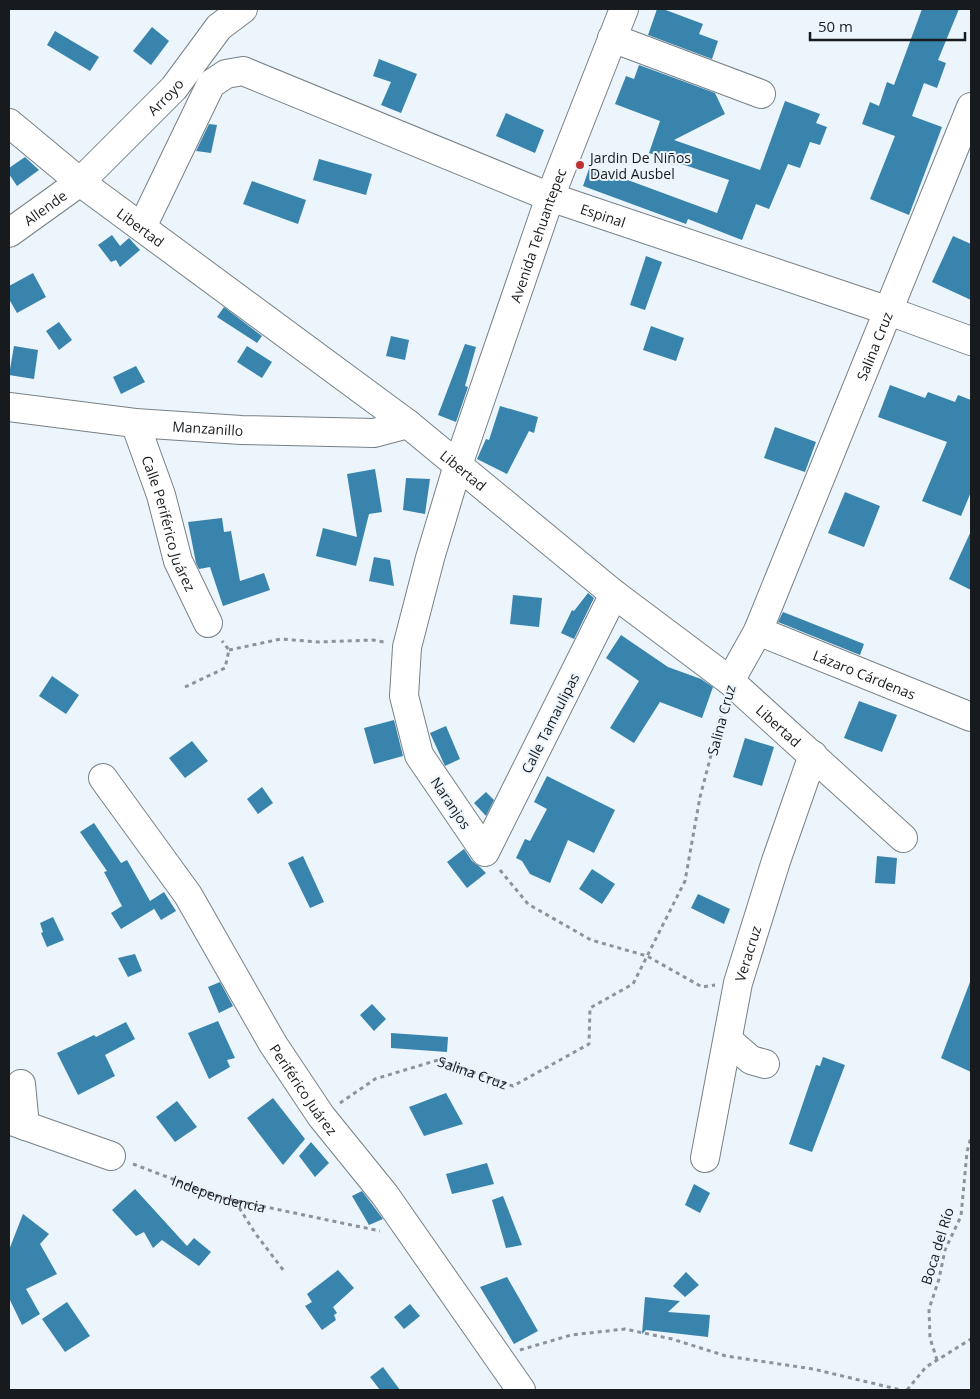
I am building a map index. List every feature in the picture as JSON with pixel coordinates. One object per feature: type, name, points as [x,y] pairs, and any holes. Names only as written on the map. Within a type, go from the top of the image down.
[{"type":"street","name":"Arroyo","points":[[80,182],[174,88],[219,28],[243,9]]},
{"type":"street","name":"Avenida Tehuantepec","points":[[458,464],[550,197],[624,9]]},
{"type":"street","points":[[612,38],[761,94]]},
{"type":"street","name":"Espinal","points":[[142,227],[211,84],[226,74],[243,72],[550,197],[889,311],[971,341]]},
{"type":"street","name":"Salina Cruz","points":[[730,681],[758,631],[971,106]]},
{"type":"street","name":"Libertad","points":[[9,123],[80,182],[408,424],[614,594],[730,681],[903,838]]},
{"type":"street","name":"Allende","points":[[9,233],[80,182]]},
{"type":"street","name":"Manzanillo","points":[[9,407],[135,423],[241,430],[374,433],[408,424]]},
{"type":"street","name":"Calle Periférico Juárez","points":[[135,423],[162,495],[178,561],[208,623]]},
{"type":"street","name":"Naranjos","points":[[458,464],[430,558],[407,647],[404,696],[419,756],[485,852]]},
{"type":"street","name":"Calle Tamaulipas","points":[[485,852],[614,594]]},
{"type":"street","name":"Lázaro Cárdenas","points":[[758,631],[971,717]]},
{"type":"street","name":"Veracruz","points":[[706,1158],[738,983],[776,861],[813,756]]},
{"type":"street","name":"Periférico Juárez","points":[[103,778],[188,895],[273,1044],[321,1116],[385,1195],[520,1390]]},
{"type":"street","points":[[728,1040],[751,1060],[765,1064]]},
{"type":"street","points":[[21,1084],[17,1123],[111,1156]]},
{"type":"path","points":[[208,623],[229,650]]},
{"type":"path","points":[[229,650],[281,638],[318,642],[372,640],[407,647]]},
{"type":"path","points":[[185,687],[225,668],[229,650]]},
{"type":"path","name":"Salina Cruz","points":[[321,1116],[375,1079],[438,1060],[513,1086],[588,1044],[590,1008],[633,984],[684,881],[700,797],[730,681]]},
{"type":"path","points":[[485,852],[528,904],[591,940],[647,956],[702,987],[738,983]]},
{"type":"path","name":"Boca del Río","points":[[937,1360],[930,1338],[929,1309],[939,1279],[945,1250],[961,1216],[967,1152],[971,1137]]},
{"type":"path","name":"Independencia","points":[[111,1156],[223,1198],[378,1230],[386,1235]]},
{"type":"path","points":[[235,1200],[255,1233],[284,1271]]},
{"type":"path","points":[[498,1357],[541,1342],[571,1335],[625,1329],[672,1339],[726,1356],[814,1369],[901,1390]]},
{"type":"path","points":[[907,1390],[926,1367],[971,1338]]},
{"type":"building","points":[[657,9],[663,9],[703,24],[699,34],[718,41],[712,59],[648,35]]},
{"type":"building","points":[[922,9],[959,9],[938,60],[946,63],[937,88],[924,83],[912,116],[942,127],[909,215],[870,199],[895,136],[862,124],[870,102],[879,106],[887,82],[894,85]]},
{"type":"building","points":[[152,27],[169,41],[151,65],[133,51]]},
{"type":"building","points":[[55,31],[99,57],[90,71],[47,45]]},
{"type":"building","points":[[379,59],[417,74],[401,113],[381,105],[391,82],[373,76]]},
{"type":"building","points":[[639,65],[715,93],[725,114],[674,140],[760,170],[785,101],[820,114],[816,123],[827,127],[820,145],[810,142],[800,168],[788,164],[769,209],[756,204],[742,240],[688,219],[686,224],[583,186],[590,166],[717,213],[729,180],[649,153],[660,121],[615,104],[626,76],[634,79]]},
{"type":"building","points":[[506,113],[544,130],[535,153],[496,136]]},
{"type":"building","points":[[209,124],[217,125],[211,153],[196,151]]},
{"type":"building","points":[[25,157],[39,170],[17,186],[9,174],[9,168]]},
{"type":"building","points":[[319,159],[372,174],[366,195],[313,180]]},
{"type":"building","points":[[252,181],[306,200],[298,224],[243,204]]},
{"type":"building","points":[[112,235],[120,246],[129,238],[140,250],[120,267],[116,260],[111,262],[98,245]]},
{"type":"building","points":[[953,236],[971,244],[971,300],[932,282]]},
{"type":"building","points":[[646,256],[662,262],[645,310],[630,305]]},
{"type":"building","points":[[33,273],[46,297],[17,313],[9,299],[9,286]]},
{"type":"building","points":[[224,307],[262,336],[257,343],[217,317]]},
{"type":"building","points":[[59,322],[72,340],[59,350],[46,331]]},
{"type":"building","points":[[651,326],[684,338],[676,361],[643,350]]},
{"type":"building","points":[[391,336],[409,340],[405,360],[386,356]]},
{"type":"building","points":[[465,344],[476,347],[465,386],[468,387],[456,422],[438,415]]},
{"type":"building","points":[[14,346],[38,350],[34,379],[9,375]]},
{"type":"building","points":[[247,346],[272,362],[262,378],[237,362]]},
{"type":"building","points":[[136,366],[145,382],[121,394],[113,377]]},
{"type":"building","points":[[890,385],[925,398],[928,392],[955,402],[958,395],[971,400],[971,492],[961,516],[922,501],[947,442],[878,417]]},
{"type":"building","points":[[500,406],[538,417],[534,433],[529,431],[507,474],[477,459],[486,439],[489,440]]},
{"type":"building","points":[[775,427],[816,442],[805,472],[764,458]]},
{"type":"building","points":[[375,469],[382,512],[369,514],[356,566],[316,556],[323,528],[357,537],[347,474]]},
{"type":"building","points":[[406,478],[430,479],[425,514],[403,510]]},
{"type":"building","points":[[845,492],[880,506],[864,547],[828,533]]},
{"type":"building","points":[[222,518],[224,532],[231,531],[240,581],[264,573],[270,590],[223,606],[210,567],[199,569],[196,563],[188,522]]},
{"type":"building","points":[[971,531],[971,590],[949,579]]},
{"type":"building","points":[[374,557],[390,560],[394,586],[369,581]]},
{"type":"building","points":[[588,593],[594,598],[574,639],[561,633],[572,610],[574,611]]},
{"type":"building","points":[[513,595],[542,598],[539,627],[510,624]]},
{"type":"building","points":[[783,612],[864,644],[860,655],[778,622]]},
{"type":"building","points":[[621,635],[668,667],[701,679],[713,687],[702,718],[660,702],[634,743],[610,728],[639,681],[606,658]]},
{"type":"building","points":[[52,676],[79,695],[66,714],[39,696]]},
{"type":"building","points":[[859,701],[897,715],[882,752],[844,738]]},
{"type":"building","points":[[394,720],[403,756],[374,764],[364,728]]},
{"type":"building","points":[[446,726],[460,759],[445,766],[430,733]]},
{"type":"building","points":[[745,738],[774,747],[762,786],[733,777]]},
{"type":"building","points":[[192,741],[208,761],[185,778],[169,758]]},
{"type":"building","points":[[547,776],[615,810],[594,853],[568,840],[550,883],[530,874],[522,861],[516,858],[525,839],[530,841],[547,809],[534,802]]},
{"type":"building","points":[[262,787],[273,803],[258,814],[247,799]]},
{"type":"building","points":[[486,792],[494,800],[486,816],[474,803]]},
{"type":"building","points":[[94,823],[121,863],[127,860],[150,901],[164,892],[176,911],[161,920],[153,907],[154,909],[121,929],[111,913],[122,906],[104,872],[107,871],[80,832]]},
{"type":"building","points":[[464,849],[472,861],[486,873],[467,888],[447,862]]},
{"type":"building","points":[[303,856],[324,902],[310,908],[288,863]]},
{"type":"building","points":[[877,856],[897,858],[895,884],[875,883]]},
{"type":"building","points":[[592,869],[615,884],[602,904],[579,889]]},
{"type":"building","points":[[698,894],[730,909],[724,924],[691,908]]},
{"type":"building","points":[[53,917],[64,940],[47,947],[41,933],[43,932],[40,923]]},
{"type":"building","points":[[135,954],[142,971],[128,977],[118,958]]},
{"type":"building","points":[[220,982],[233,1006],[219,1013],[208,987]]},
{"type":"building","points":[[971,983],[971,1072],[941,1058]]},
{"type":"building","points":[[372,1004],[386,1019],[374,1031],[360,1015]]},
{"type":"building","points":[[218,1021],[235,1058],[227,1060],[230,1067],[209,1079],[188,1033]]},
{"type":"building","points":[[126,1022],[135,1039],[105,1055],[115,1076],[78,1095],[57,1053]]},
{"type":"building","points":[[391,1033],[448,1037],[447,1052],[391,1048]]},
{"type":"building","points":[[823,1057],[845,1065],[812,1152],[789,1144],[816,1065],[820,1066]]},
{"type":"building","points":[[446,1093],[463,1124],[424,1136],[409,1107]]},
{"type":"building","points":[[273,1098],[305,1139],[283,1165],[247,1118]]},
{"type":"building","points":[[177,1101],[197,1127],[175,1142],[156,1117]]},
{"type":"building","points":[[311,1142],[329,1163],[315,1177],[299,1156]]},
{"type":"building","points":[[487,1163],[494,1184],[452,1194],[446,1174]]},
{"type":"building","points":[[694,1184],[710,1193],[700,1213],[685,1205]]},
{"type":"building","points":[[135,1189],[187,1246],[194,1238],[211,1252],[199,1266],[162,1240],[153,1248],[144,1232],[136,1236],[112,1210]]},
{"type":"building","points":[[362,1191],[383,1219],[369,1225],[352,1196]]},
{"type":"building","points":[[503,1196],[522,1245],[506,1248],[492,1200]]},
{"type":"building","points":[[23,1214],[49,1234],[40,1244],[57,1274],[26,1289],[40,1314],[22,1325],[9,1298],[9,1250]]},
{"type":"building","points":[[338,1270],[354,1288],[333,1307],[337,1313],[334,1315],[336,1320],[322,1330],[305,1306],[312,1302],[307,1294]]},
{"type":"building","points":[[686,1272],[699,1285],[685,1297],[673,1286]]},
{"type":"building","points":[[507,1277],[538,1331],[514,1344],[480,1287]]},
{"type":"building","points":[[645,1297],[680,1301],[668,1312],[710,1315],[708,1337],[646,1330],[642,1334]]},
{"type":"building","points":[[67,1302],[90,1336],[65,1352],[42,1319]]},
{"type":"building","points":[[410,1304],[420,1316],[404,1329],[394,1317]]},
{"type":"building","points":[[383,1367],[400,1390],[380,1390],[370,1377]]},
{"type":"place","name":"Jardin De Niños David Ausbel","points":[[580,165]]}]
